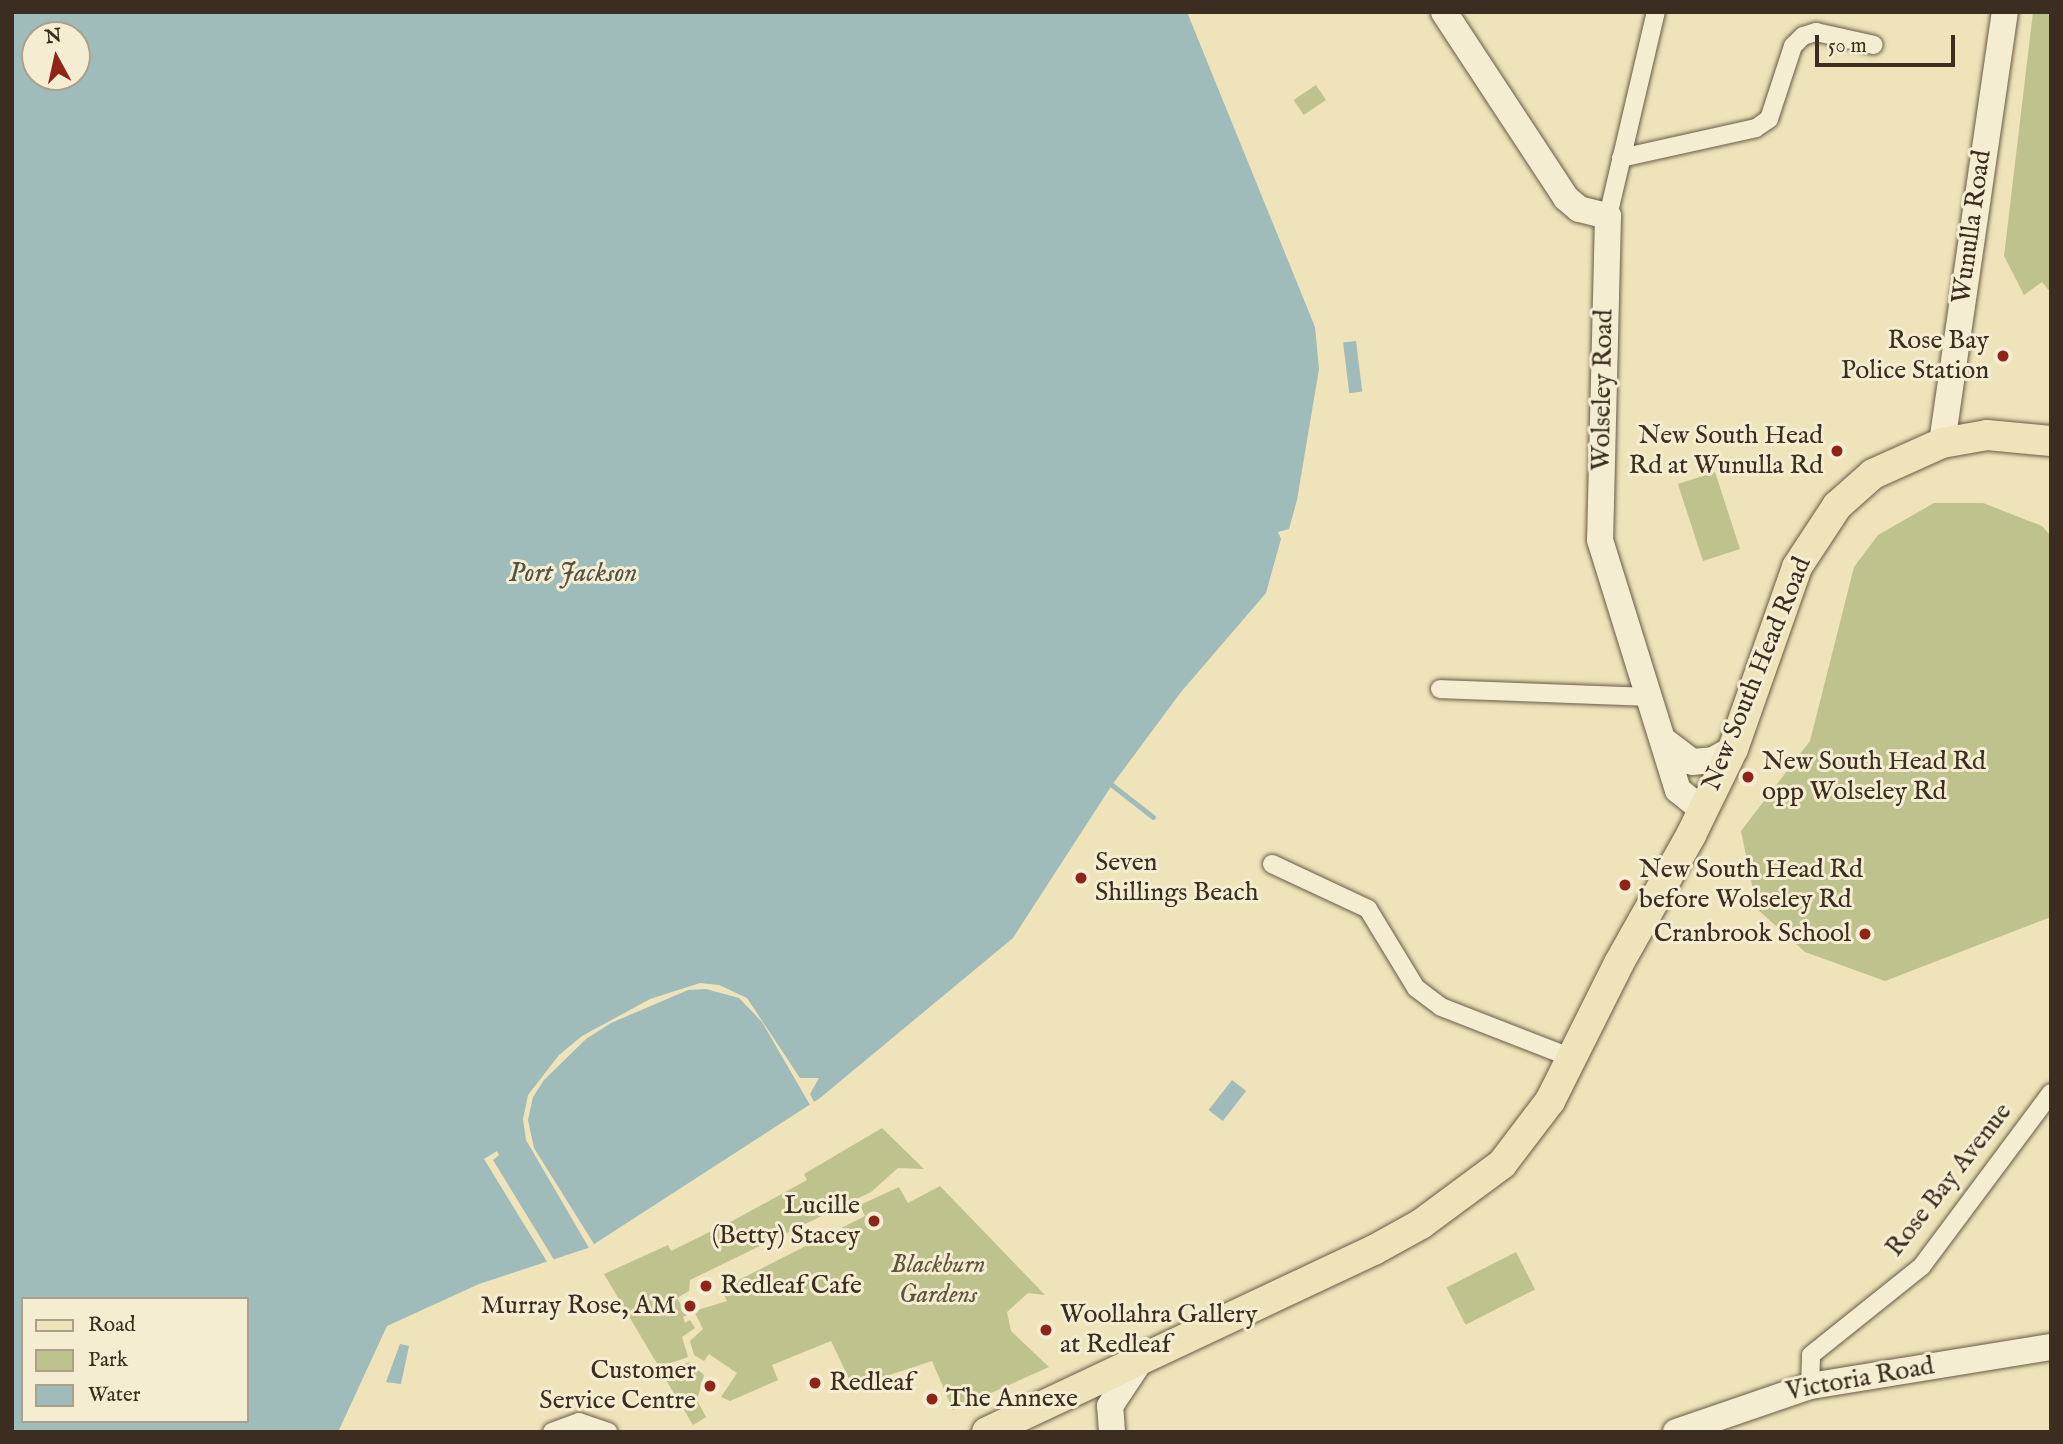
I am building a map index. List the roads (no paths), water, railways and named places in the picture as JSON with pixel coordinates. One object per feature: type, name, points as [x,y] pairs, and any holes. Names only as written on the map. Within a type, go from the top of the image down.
[{"type":"main road","name":"New South Head Road","points":[[986,1432],[1367,1254],[1431,1216],[1502,1164],[1520,1144],[1550,1101],[1703,810],[1733,749],[1797,567],[1813,537],[1837,506],[1863,482],[1895,461],[1942,443],[1987,435],[2051,441]]},
{"type":"street","points":[[1444,12],[1566,198],[1586,212],[1608,216],[1656,12]]},
{"type":"street","name":"Wunulla Road","points":[[1942,443],[2005,12]]},
{"type":"street","points":[[1621,158],[1756,128],[1769,119],[1793,46],[1803,36],[1816,32],[1874,45]]},
{"type":"street","name":"Wolseley Road","points":[[1608,216],[1600,540],[1678,790],[1703,810]]},
{"type":"street","points":[[1440,689],[1648,697]]},
{"type":"street","points":[[1663,740],[1692,762],[1713,760],[1733,749]]},
{"type":"street","points":[[1272,864],[1368,909],[1416,988],[1441,1007],[1572,1058]]},
{"type":"street","name":"Rose Bay Avenue","points":[[1810,1386],[1811,1355],[1922,1266],[2051,1093]]},
{"type":"street","name":"Victoria Road","points":[[1675,1432],[1810,1386],[2051,1347]]},
{"type":"street","points":[[1112,1432],[1110,1406],[1140,1361]]},
{"type":"street","points":[[552,1432],[579,1422],[608,1432]]},
{"type":"water","name":"Port Jackson","points":[[12,12],[1187,12],[1315,327],[1319,369],[1297,500],[1289,529],[1278,532],[1281,539],[1266,593],[1181,692],[1112,785],[1013,938],[820,1098],[588,1248],[479,1284],[387,1326],[338,1432],[12,1432]]},
{"type":"water","points":[[1356,341],[1362,392],[1349,393],[1343,343]]},
{"type":"water","points":[[1232,1080],[1246,1091],[1223,1121],[1209,1110]]},
{"type":"water","points":[[400,1344],[409,1346],[401,1384],[386,1382]]},
{"type":"waterway","points":[[1112,785],[1153,817]]},
{"type":"place","name":"Rose Bay Police Station","points":[[2003,356]]},
{"type":"place","name":"New South Head Rd at Wunulla Rd","points":[[1837,451]]},
{"type":"place","name":"New South Head Rd opp Wolseley Rd","points":[[1748,777]]},
{"type":"place","name":"Seven Shillings Beach","points":[[1081,878]]},
{"type":"place","name":"New South Head Rd before Wolseley Rd","points":[[1625,885]]},
{"type":"place","name":"Cranbrook School","points":[[1865,934]]},
{"type":"place","name":"Lucille (Betty) Stacey","points":[[874,1221]]},
{"type":"place","name":"Redleaf Cafe","points":[[706,1286]]},
{"type":"place","name":"Murray Rose, AM","points":[[690,1306]]},
{"type":"place","name":"Woollahra Gallery at Redleaf","points":[[1046,1330]]},
{"type":"place","name":"Redleaf","points":[[815,1383]]},
{"type":"place","name":"Customer Service Centre","points":[[710,1386]]},
{"type":"place","name":"The Annexe","points":[[932,1399]]},
{"type":"park label","name":"Blackburn Gardens","points":[[938,1280]]}]
